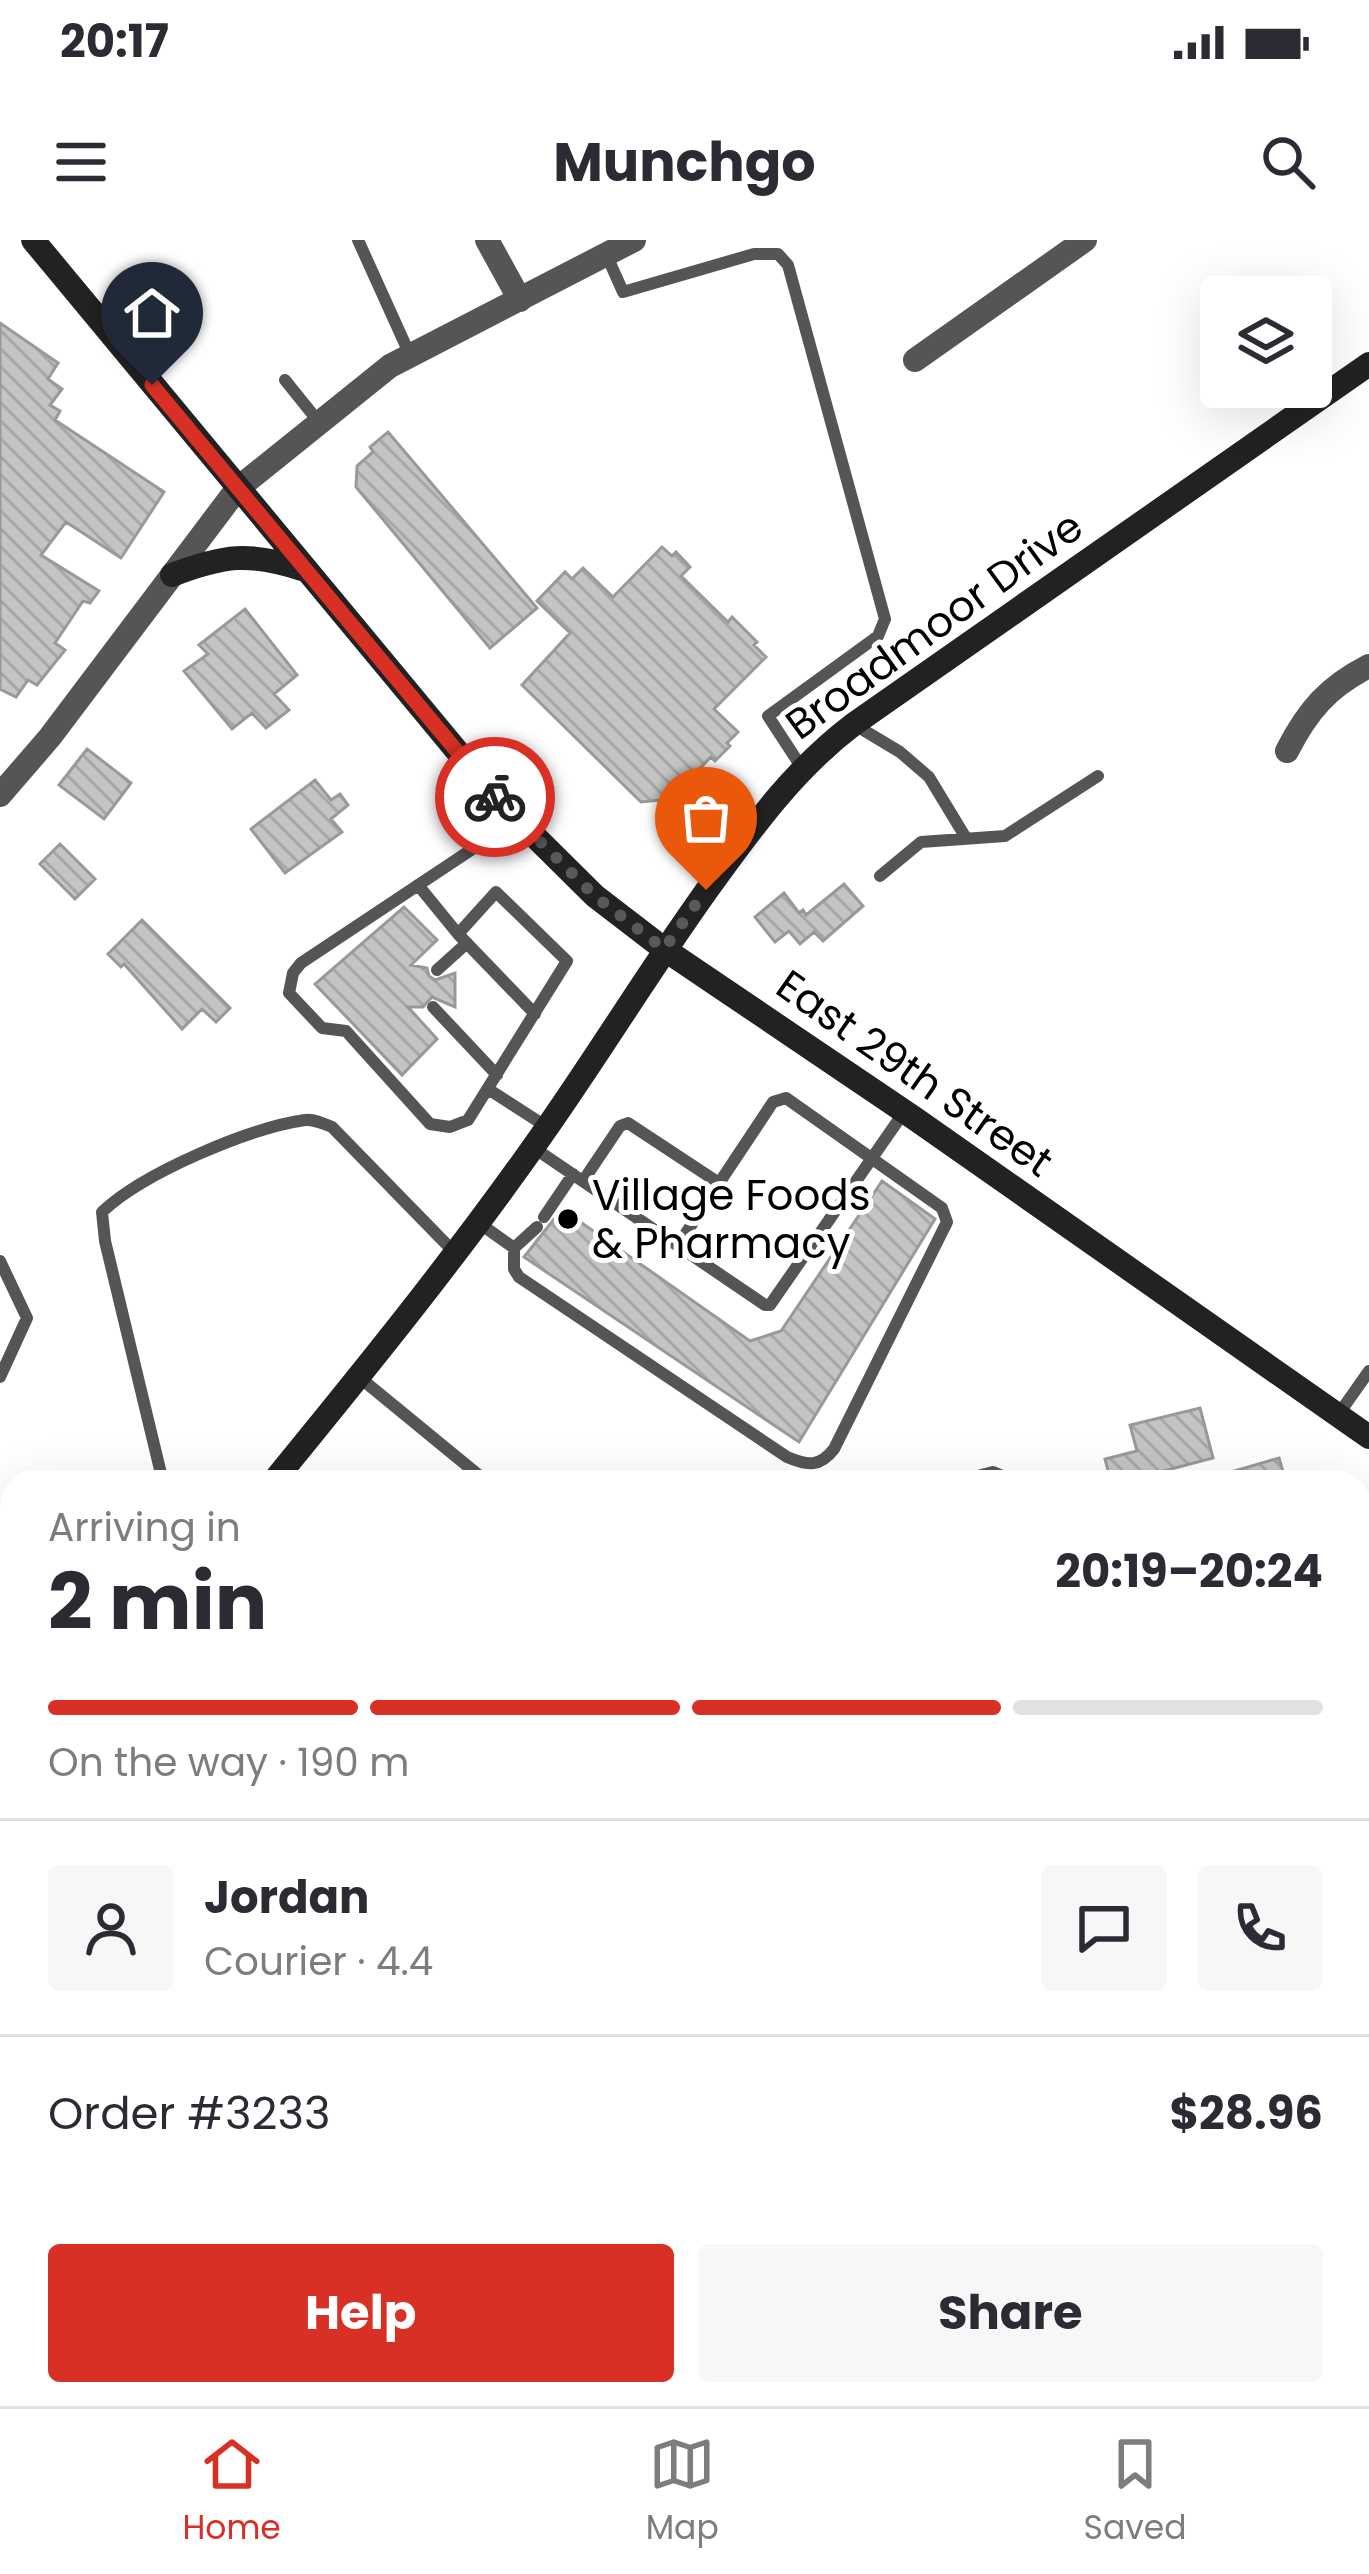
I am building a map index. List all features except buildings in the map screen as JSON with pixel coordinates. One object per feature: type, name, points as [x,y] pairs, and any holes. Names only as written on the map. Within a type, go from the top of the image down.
[{"type":"main road","name":"East 29th Street","points":[[33,240],[517,819],[595,896],[664,949],[1369,1437]]},
{"type":"main road","name":"Broadmoor Drive","points":[[283,1470],[456,1254],[664,949],[761,815],[802,768],[854,724],[1369,364]]},
{"type":"main road","points":[[172,575],[215,559],[240,556],[262,556],[305,570]]},
{"type":"street","points":[[488,240],[520,300]]},
{"type":"street","points":[[0,795],[50,737],[237,489],[390,365],[634,240]]},
{"type":"street","points":[[915,360],[1085,240]]},
{"type":"street","points":[[1287,751],[1307,711],[1336,683],[1369,666]]},
{"type":"lane","points":[[358,240],[410,355]]},
{"type":"lane","points":[[607,256],[623,292],[754,254],[778,254],[788,265],[884,619],[878,636],[767,716],[802,768]]},
{"type":"lane","points":[[95,316],[133,287]]},
{"type":"lane","points":[[285,380],[318,421]]},
{"type":"lane","points":[[854,724],[900,752],[929,777],[966,838]]},
{"type":"lane","points":[[880,876],[921,842],[1005,836],[1098,776]]},
{"type":"lane","points":[[437,970],[496,892],[567,961],[469,1120],[450,1127],[430,1124],[346,1031],[322,1028],[289,993],[289,983],[301,962],[517,819]]},
{"type":"lane","points":[[418,885],[462,939],[535,1014]]},
{"type":"lane","points":[[433,1007],[496,1075]]},
{"type":"lane","points":[[488,1089],[578,1178],[770,1305],[904,1111]]},
{"type":"lane","points":[[678,1246],[778,1099],[786,1098],[942,1208],[947,1222],[825,1461],[815,1465],[788,1457],[519,1277],[514,1269],[514,1248],[620,1126],[628,1123],[719,1183]]},
{"type":"lane","points":[[160,1470],[105,1240],[102,1212],[116,1198],[206,1150],[310,1119],[332,1126],[456,1254]]},
{"type":"lane","points":[[478,1222],[514,1248]]},
{"type":"lane","points":[[0,1261],[27,1318],[0,1377]]},
{"type":"lane","points":[[1338,1415],[1369,1371]]},
{"type":"lane","points":[[359,1377],[472,1470]]},
{"type":"way so far","points":[[495,797],[595,896],[664,949],[706,890]]},
{"type":"place","name":"Village Foods & Pharmacy","points":[[568,1219]]},
{"type":"route","points":[[152,385],[495,797]]}]
